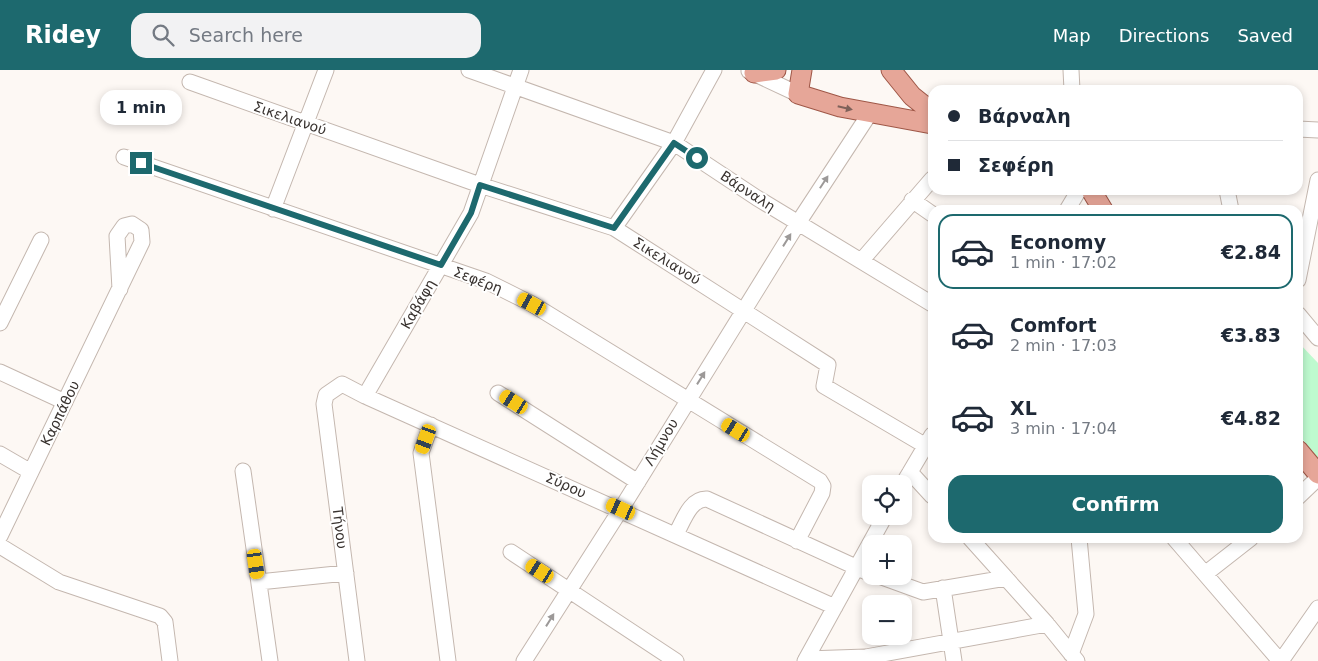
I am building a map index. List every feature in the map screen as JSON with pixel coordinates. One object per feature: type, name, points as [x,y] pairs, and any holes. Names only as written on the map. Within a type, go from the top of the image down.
[{"type":"main road","points":[[750,72],[776,70]]},
{"type":"main road","points":[[802,70],[798,94],[840,107],[928,123]]},
{"type":"main road","points":[[891,70],[912,96],[928,109]]},
{"type":"main road","points":[[906,118],[913,107],[912,96]]},
{"type":"main road","points":[[1303,456],[1318,474]]},
{"type":"street","points":[[273,208],[308,124],[326,70]]},
{"type":"street","name":"Βάρναλη","points":[[469,70],[674,143],[798,223],[928,301]]},
{"type":"street","name":"Καβάφη","points":[[365,396],[471,213],[521,70]]},
{"type":"street","points":[[614,228],[674,143],[714,70]]},
{"type":"street","points":[[1071,70],[1072,85]]},
{"type":"street","points":[[750,72],[798,94]]},
{"type":"street","name":"Σικελιανού","points":[[190,82],[480,185],[614,228],[828,364],[824,386],[928,440]]},
{"type":"street","name":"Λήμνου","points":[[524,661],[638,482],[686,400],[870,113]]},
{"type":"street","points":[[1303,128],[1318,130]]},
{"type":"street","name":"Σεφέρη","points":[[124,157],[494,284],[532,304],[821,482],[822,493],[797,541]]},
{"type":"street","points":[[1303,261],[1314,220],[1318,180]]},
{"type":"street","points":[[862,260],[928,183]]},
{"type":"street","points":[[912,200],[928,211]]},
{"type":"street","name":"Καρπάθου","points":[[0,536],[120,289],[143,240],[140,228],[132,224],[126,225],[119,230],[120,289]]},
{"type":"street","points":[[0,323],[41,240]]},
{"type":"street","points":[[118,249],[137,253]]},
{"type":"street","points":[[1303,320],[1318,338]]},
{"type":"street","points":[[0,372],[65,402]]},
{"type":"street","name":"Σύρου","points":[[326,395],[342,384],[835,606]]},
{"type":"street","points":[[498,393],[638,482]]},
{"type":"street","name":"Τήνου","points":[[326,395],[324,404],[357,661]]},
{"type":"street","points":[[431,425],[421,453],[448,661]]},
{"type":"street","points":[[909,475],[928,443]]},
{"type":"street","points":[[0,454],[31,472]]},
{"type":"street","points":[[243,471],[270,661]]},
{"type":"street","points":[[1303,492],[1318,478]]},
{"type":"street","points":[[912,480],[928,488]]},
{"type":"street","points":[[676,534],[693,504],[698,500],[705,499],[862,571]]},
{"type":"street","points":[[880,525],[806,660],[875,658],[1047,624]]},
{"type":"street","points":[[974,543],[1047,624],[1074,658]]},
{"type":"street","points":[[1074,658],[1086,614],[1079,543]]},
{"type":"street","points":[[1178,543],[1281,661],[1318,608]]},
{"type":"street","points":[[1206,574],[1245,543]]},
{"type":"street","points":[[0,546],[58,582],[160,616],[164,622],[170,661]]},
{"type":"street","points":[[510,552],[676,661]]},
{"type":"street","points":[[259,582],[346,573]]},
{"type":"street","points":[[904,585],[924,592],[1006,578]]},
{"type":"street","points":[[943,588],[954,661]]},
{"type":"green space","points":[[1303,347],[1318,363],[1318,458],[1303,440]]},
{"type":"route","points":[[141,163],[441,265],[471,213],[480,185],[614,228],[674,143],[697,158]]}]
